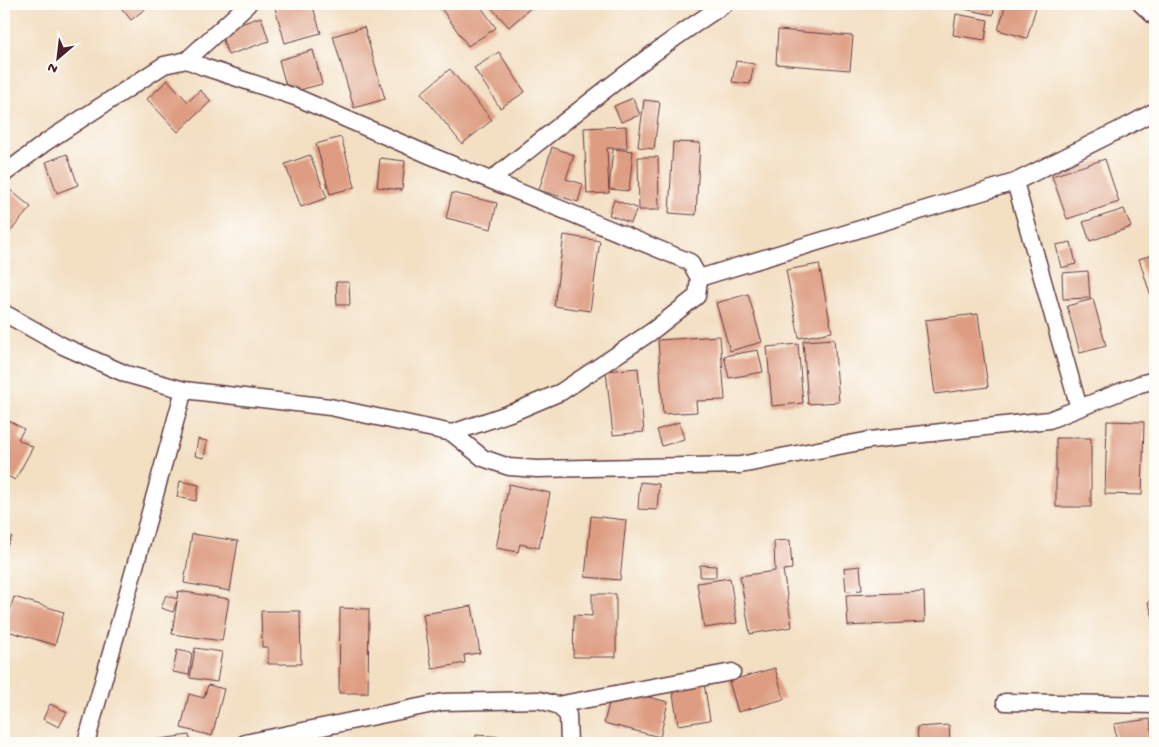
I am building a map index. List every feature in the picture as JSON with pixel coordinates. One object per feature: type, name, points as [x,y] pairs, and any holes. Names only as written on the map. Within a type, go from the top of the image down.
[{"type":"street","points":[[4,174],[46,142],[164,66],[187,60],[248,4]]},
{"type":"street","points":[[491,180],[586,104],[696,23],[725,4]]},
{"type":"street","points":[[1141,4],[1155,17]]},
{"type":"street","points":[[187,60],[298,98],[420,151],[690,262],[699,278],[698,296],[651,332],[561,392],[516,412],[452,433]]},
{"type":"street","points":[[699,278],[1015,182],[1155,111]]},
{"type":"street","points":[[1015,182],[1079,408]]},
{"type":"street","points":[[4,313],[63,346],[126,374],[184,390],[330,407],[452,433],[483,458],[509,467],[537,469],[740,465],[870,440],[1049,420],[1140,384],[1155,380]]},
{"type":"street","points":[[86,743],[184,390]]},
{"type":"street","points":[[557,706],[732,672]]},
{"type":"street","points":[[245,743],[282,739],[443,702],[539,700],[557,706],[568,716],[569,743]]},
{"type":"street","points":[[1005,702],[1155,705]]},
{"type":"building","points":[[118,4],[151,4],[131,20]]},
{"type":"building","points":[[290,4],[312,4],[321,33],[285,43],[275,8]]},
{"type":"building","points":[[438,4],[479,4],[496,28],[468,46]]},
{"type":"building","points":[[488,4],[535,4],[509,27]]},
{"type":"building","points":[[961,4],[995,4],[993,15],[960,8]]},
{"type":"building","points":[[1006,4],[1037,4],[1027,38],[998,30]]},
{"type":"building","points":[[956,14],[988,20],[985,40],[953,35]]},
{"type":"building","points":[[261,17],[269,41],[228,55],[220,31]]},
{"type":"building","points":[[364,27],[385,99],[354,108],[333,36]]},
{"type":"building","points":[[778,30],[853,36],[850,70],[776,64]]},
{"type":"building","points":[[313,50],[322,84],[288,93],[279,60]]},
{"type":"building","points":[[499,52],[525,92],[500,108],[474,68]]},
{"type":"building","points":[[736,61],[754,64],[750,84],[732,82]]},
{"type":"building","points":[[450,69],[492,120],[462,144],[421,93]]},
{"type":"building","points":[[168,80],[188,102],[200,90],[211,101],[178,132],[147,99]]},
{"type":"building","points":[[633,98],[640,115],[621,122],[614,106]]},
{"type":"building","points":[[644,100],[660,102],[654,149],[638,147]]},
{"type":"building","points":[[626,126],[627,148],[607,148],[609,193],[587,194],[584,128]]},
{"type":"building","points":[[341,137],[355,187],[330,194],[316,144]]},
{"type":"building","points":[[673,142],[700,143],[696,215],[669,213]]},
{"type":"building","points":[[552,147],[574,155],[566,179],[583,184],[578,202],[539,190]]},
{"type":"building","points":[[613,149],[633,151],[629,191],[609,189]]},
{"type":"building","points":[[67,154],[78,185],[57,193],[46,162]]},
{"type":"building","points":[[310,155],[327,198],[301,207],[285,164]]},
{"type":"building","points":[[638,157],[658,157],[659,210],[639,210]]},
{"type":"building","points":[[380,158],[405,161],[402,190],[377,187]]},
{"type":"building","points":[[1105,159],[1119,202],[1067,219],[1052,176]]},
{"type":"building","points":[[9,189],[31,207],[4,239],[4,195]]},
{"type":"building","points":[[452,193],[497,203],[491,229],[446,218]]},
{"type":"building","points":[[614,200],[637,208],[631,223],[609,215]]},
{"type":"building","points":[[1124,209],[1131,227],[1090,241],[1083,222]]},
{"type":"building","points":[[564,235],[600,241],[590,311],[554,306]]},
{"type":"building","points":[[1071,242],[1076,264],[1061,268],[1056,245]]},
{"type":"building","points":[[1155,254],[1155,309],[1139,259]]},
{"type":"building","points":[[819,264],[832,332],[799,338],[786,270]]},
{"type":"building","points":[[1088,271],[1090,298],[1063,299],[1062,273]]},
{"type":"building","points":[[336,282],[349,282],[350,305],[337,305]]},
{"type":"building","points":[[748,294],[762,342],[730,351],[716,303]]},
{"type":"building","points":[[1093,299],[1106,346],[1080,353],[1067,306]]},
{"type":"building","points":[[978,314],[988,387],[935,394],[925,320]]},
{"type":"building","points":[[720,336],[725,400],[696,401],[697,412],[663,414],[658,340]]},
{"type":"building","points":[[834,339],[839,402],[808,404],[803,341]]},
{"type":"building","points":[[798,344],[803,403],[772,406],[767,347]]},
{"type":"building","points":[[758,350],[763,372],[729,378],[724,356]]},
{"type":"building","points":[[638,368],[644,432],[613,435],[606,371]]},
{"type":"building","points":[[4,418],[24,429],[18,439],[33,447],[15,480],[4,474]]},
{"type":"building","points":[[1107,421],[1144,422],[1142,495],[1105,494]]},
{"type":"building","points":[[679,422],[684,439],[662,446],[657,430]]},
{"type":"building","points":[[1056,438],[1091,438],[1091,507],[1056,507]]},
{"type":"building","points":[[198,439],[207,441],[204,458],[195,456]]},
{"type":"building","points":[[180,481],[199,485],[196,501],[177,497]]},
{"type":"building","points":[[640,482],[659,484],[657,510],[638,509]]},
{"type":"building","points":[[509,484],[550,493],[539,548],[520,544],[518,552],[496,548]]},
{"type":"building","points":[[591,516],[626,520],[620,580],[585,577]]},
{"type":"building","points":[[4,532],[12,537],[4,551]]},
{"type":"building","points":[[192,534],[238,541],[230,591],[184,583]]},
{"type":"building","points":[[790,540],[792,569],[783,570],[792,627],[750,634],[740,576],[775,571],[774,541]]},
{"type":"building","points":[[700,565],[716,566],[716,577],[700,577]]},
{"type":"building","points":[[860,566],[862,590],[846,591],[844,568]]},
{"type":"building","points":[[730,578],[737,623],[704,628],[697,583]]},
{"type":"building","points":[[178,591],[229,599],[222,641],[172,634],[177,601],[173,612],[161,608],[166,595],[177,599]]},
{"type":"building","points":[[924,592],[925,622],[848,626],[846,595]]},
{"type":"building","points":[[592,594],[616,594],[616,657],[573,657],[574,615],[592,616]]},
{"type":"building","points":[[14,597],[64,612],[55,645],[4,630]]},
{"type":"building","points":[[1155,599],[1155,623],[1148,602]]},
{"type":"building","points":[[472,606],[480,653],[464,655],[465,663],[432,669],[423,614]]},
{"type":"building","points":[[340,608],[369,609],[368,693],[339,693]]},
{"type":"building","points":[[261,611],[300,611],[301,664],[268,664],[268,647],[262,647]]},
{"type":"building","points":[[195,648],[222,652],[217,682],[190,678]]},
{"type":"building","points":[[177,650],[192,653],[189,675],[173,672]]},
{"type":"building","points":[[775,668],[784,699],[738,712],[729,681]]},
{"type":"building","points":[[704,683],[710,720],[678,725],[672,688]]},
{"type":"building","points":[[208,685],[224,689],[212,736],[181,728],[189,694],[204,698]]},
{"type":"building","points":[[613,688],[668,702],[660,737],[604,723]]},
{"type":"building","points":[[50,704],[67,712],[59,727],[43,719]]},
{"type":"building","points":[[1150,719],[1153,743],[1117,743],[1114,724]]},
{"type":"building","points":[[949,725],[950,743],[918,743],[917,727]]},
{"type":"building","points":[[189,735],[191,743],[138,743],[138,742]]},
{"type":"building","points":[[476,735],[532,739],[531,743],[475,743]]}]
